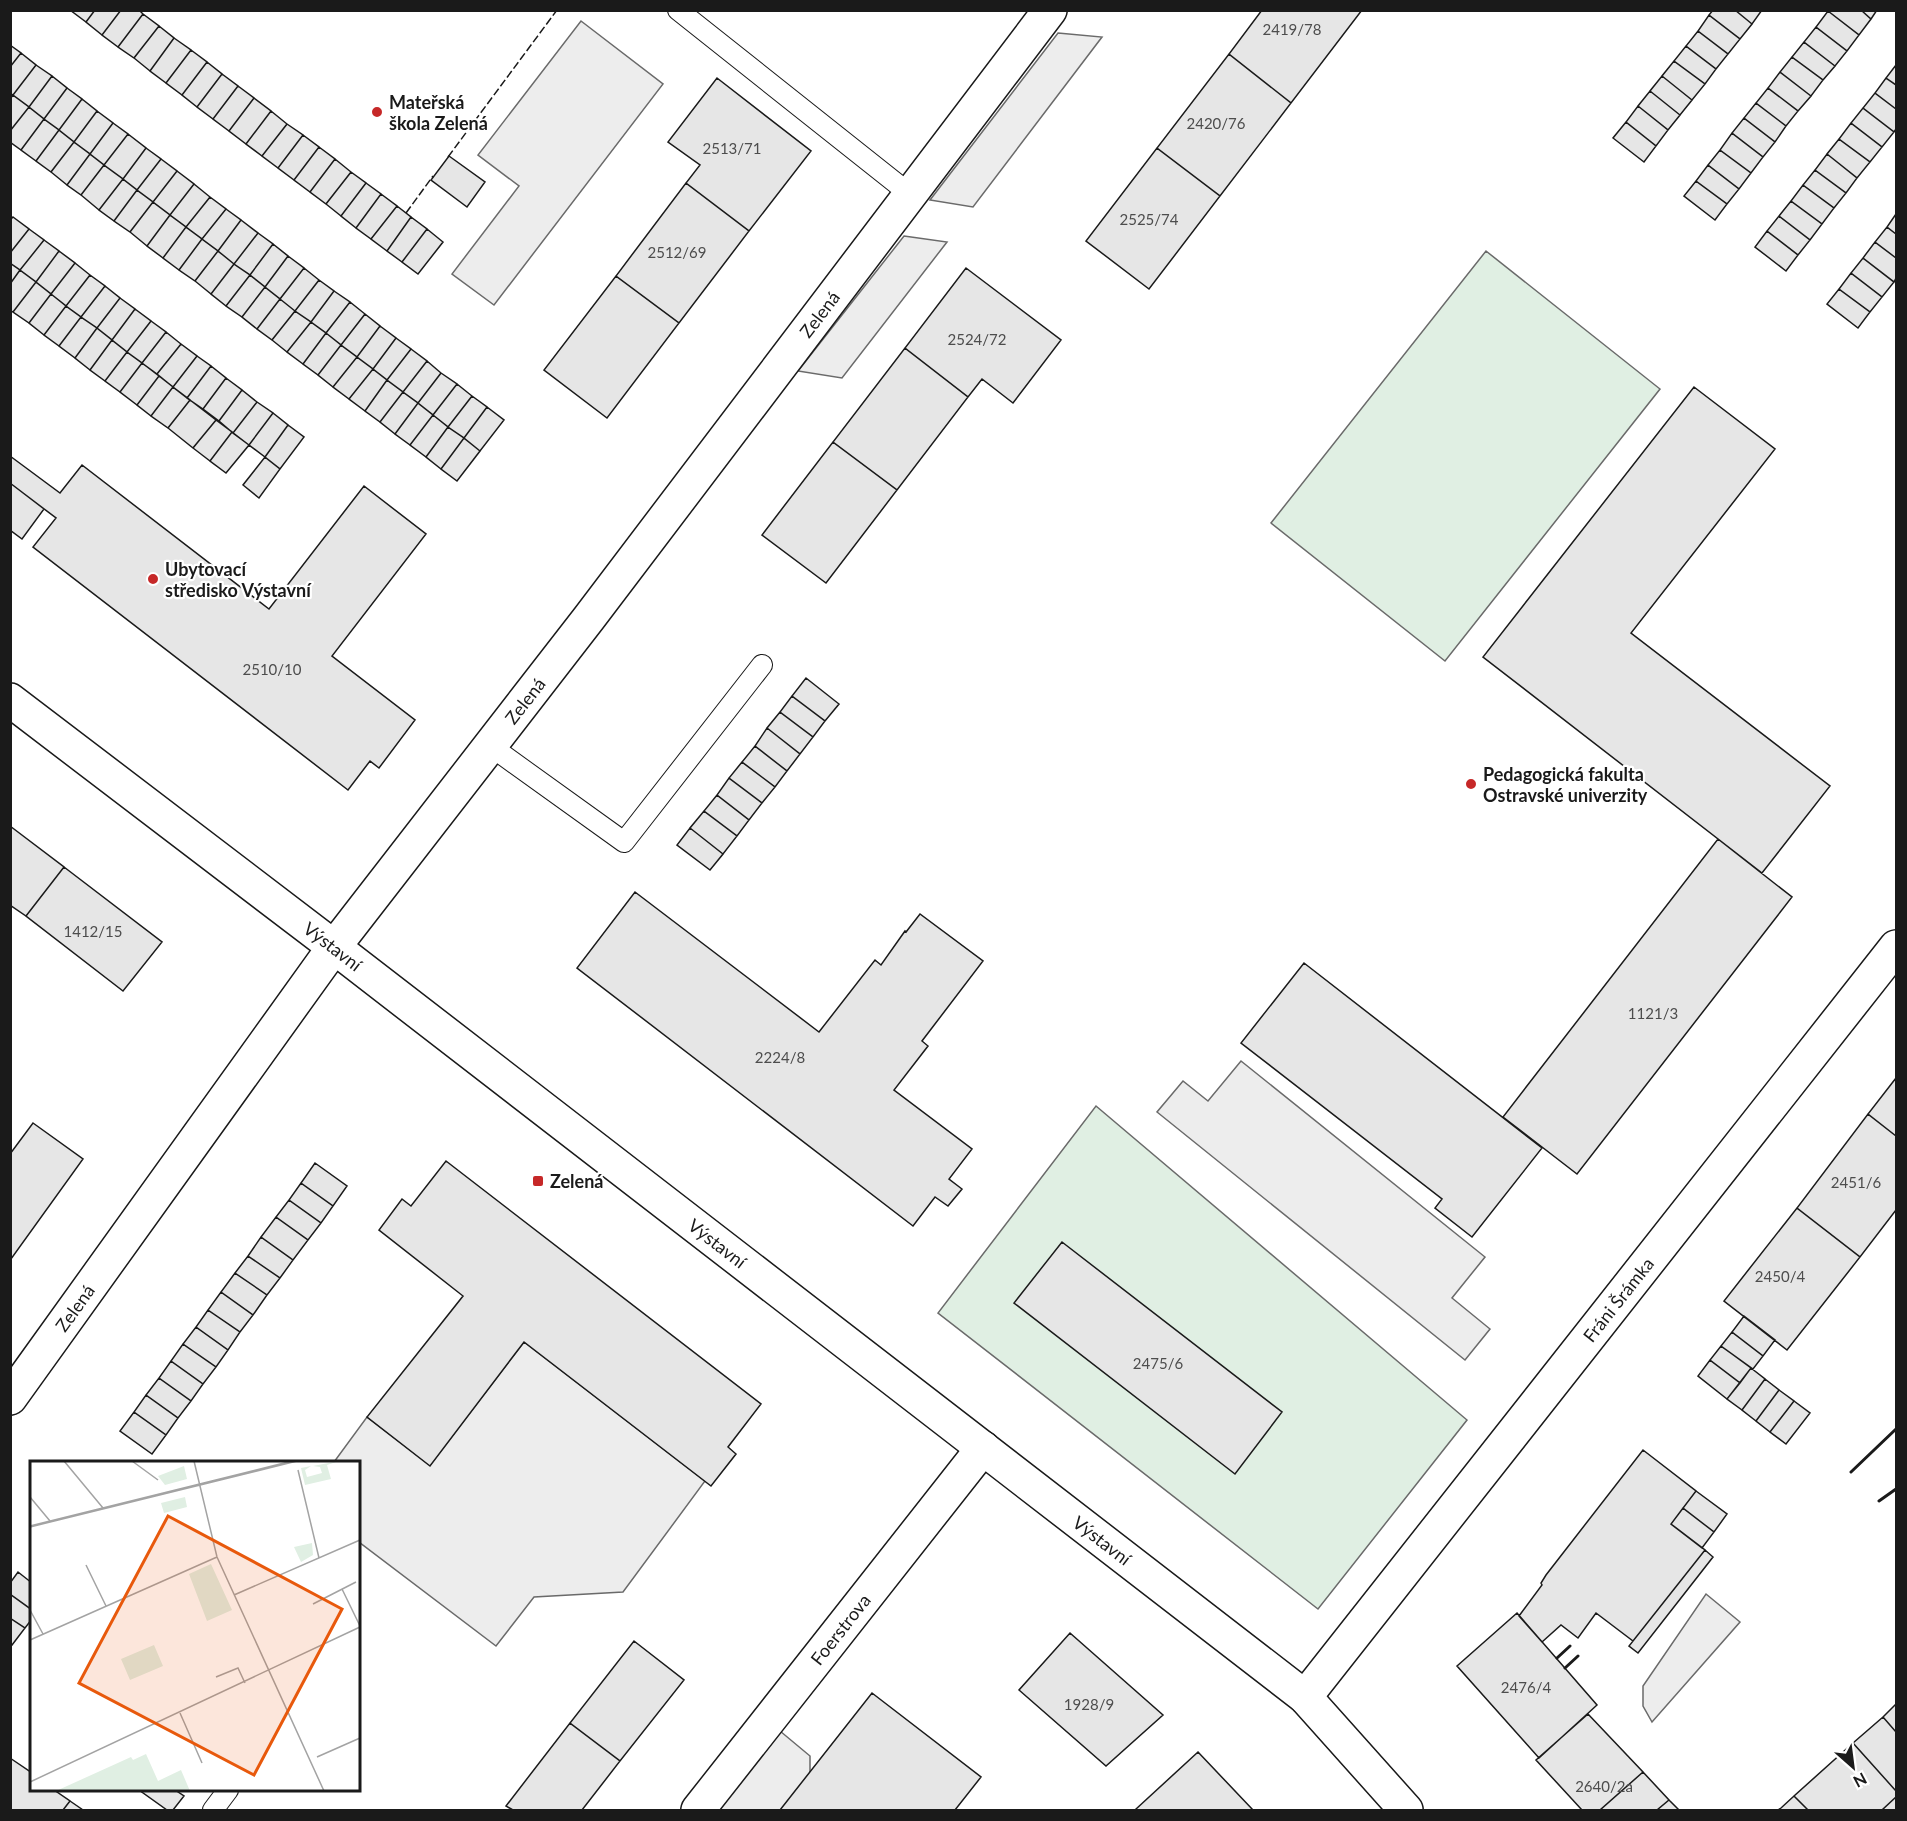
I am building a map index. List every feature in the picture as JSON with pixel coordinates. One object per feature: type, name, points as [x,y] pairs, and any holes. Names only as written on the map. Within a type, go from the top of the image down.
[{"type":"street","name":"Zelená","points":[[10,1398],[334,947],[603,600],[1050,10]]},
{"type":"street","name":"Výstavní","points":[[10,699],[1305,1697],[1406,1810]]},
{"type":"street","name":"Fráni Šrámka","points":[[1305,1697],[1896,947]]},
{"type":"street","name":"Foerstrova","points":[[698,1810],[983,1448]]},
{"type":"lane","points":[[678,10],[911,195]]},
{"type":"lane","points":[[489,745],[624,842],[762,665]]},
{"type":"lane","points":[[213,1810],[227,1791]]},
{"type":"green space","points":[[1486,251],[1660,389],[1445,661],[1271,523]]},
{"type":"green space","points":[[1096,1106],[1467,1420],[1318,1609],[938,1313]]},
{"type":"shaded area","points":[[581,21],[663,84],[494,305],[452,274],[519,186],[478,155]]},
{"type":"shaded area","points":[[1058,33],[1102,37],[973,207],[930,200]]},
{"type":"shaded area","points":[[904,236],[947,242],[842,378],[798,371]]},
{"type":"shaded area","points":[[1241,1061],[1485,1257],[1452,1298],[1490,1329],[1465,1360],[1157,1112],[1183,1081],[1208,1101]]},
{"type":"shaded area","points":[[524,1342],[705,1481],[623,1592],[534,1597],[496,1646],[360,1543],[360,1461],[335,1461],[367,1417],[430,1465]]},
{"type":"shaded area","points":[[1706,1594],[1740,1622],[1652,1722],[1643,1706],[1643,1686]]},
{"type":"shaded area","points":[[768,1721],[810,1756],[810,1775],[782,1810],[698,1810]]},
{"type":"building","points":[[70,10],[95,10],[86,22]]},
{"type":"building","points":[[95,10],[121,10],[102,35],[86,22]]},
{"type":"building","points":[[121,10],[139,10],[143,14],[118,47],[102,35]]},
{"type":"building","points":[[1262,10],[1362,10],[1291,103],[1229,54]]},
{"type":"building","points":[[1713,10],[1735,10],[1752,24],[1740,39],[1709,15]]},
{"type":"building","points":[[1735,10],[1762,10],[1752,24]]},
{"type":"building","points":[[1861,10],[1877,10],[1871,19]]},
{"type":"building","points":[[1861,10],[1871,19],[1859,35],[1828,11]]},
{"type":"building","points":[[1828,11],[1859,35],[1847,51],[1816,27]]},
{"type":"building","points":[[143,14],[159,26],[134,58],[118,47]]},
{"type":"building","points":[[1709,15],[1740,39],[1728,54],[1698,31]]},
{"type":"building","points":[[159,26],[174,38],[150,71],[134,58]]},
{"type":"building","points":[[1816,27],[1847,51],[1835,66],[1804,42]]},
{"type":"building","points":[[1698,31],[1728,54],[1716,69],[1686,46]]},
{"type":"building","points":[[174,38],[191,50],[166,83],[150,71]]},
{"type":"building","points":[[1804,42],[1835,66],[1823,80],[1792,57]]},
{"type":"building","points":[[10,45],[21,53],[10,67]]},
{"type":"building","points":[[1686,46],[1716,69],[1705,84],[1674,61]]},
{"type":"building","points":[[191,50],[207,62],[182,95],[166,83]]},
{"type":"building","points":[[21,53],[36,65],[13,95],[10,93],[10,67]]},
{"type":"building","points":[[1229,54],[1291,103],[1220,196],[1157,148]]},
{"type":"building","points":[[1792,57],[1823,80],[1811,96],[1780,72]]},
{"type":"building","points":[[1674,61],[1705,84],[1692,100],[1662,76]]},
{"type":"building","points":[[207,62],[222,74],[197,107],[182,95]]},
{"type":"building","points":[[36,65],[52,76],[29,107],[13,95]]},
{"type":"building","points":[[1896,65],[1896,85],[1886,78]]},
{"type":"building","points":[[1780,72],[1811,96],[1798,111],[1768,88]]},
{"type":"building","points":[[222,74],[238,86],[213,119],[197,107]]},
{"type":"building","points":[[52,76],[67,88],[44,119],[29,107]]},
{"type":"building","points":[[1662,76],[1692,100],[1680,115],[1650,91]]},
{"type":"building","points":[[717,78],[811,151],[749,231],[686,183],[700,165],[668,142]]},
{"type":"building","points":[[1886,78],[1896,85],[1896,109],[1875,93]]},
{"type":"building","points":[[238,86],[254,98],[229,131],[213,119]]},
{"type":"building","points":[[67,88],[82,99],[59,130],[44,119]]},
{"type":"building","points":[[1768,88],[1798,111],[1786,126],[1756,103]]},
{"type":"building","points":[[1650,91],[1680,115],[1668,130],[1638,106]]},
{"type":"building","points":[[1875,93],[1896,109],[1894,132],[1863,108]]},
{"type":"building","points":[[13,95],[29,107],[10,131],[10,99]]},
{"type":"building","points":[[254,98],[271,111],[246,144],[229,131]]},
{"type":"building","points":[[82,99],[97,111],[74,142],[59,130]]},
{"type":"building","points":[[1756,103],[1786,126],[1775,142],[1744,118]]},
{"type":"building","points":[[1638,106],[1668,130],[1656,146],[1626,122]]},
{"type":"building","points":[[29,107],[44,119],[21,150],[10,142],[10,131]]},
{"type":"building","points":[[1863,108],[1894,132],[1882,147],[1851,123]]},
{"type":"building","points":[[97,111],[113,123],[90,154],[74,142]]},
{"type":"building","points":[[271,111],[287,124],[262,156],[246,144]]},
{"type":"building","points":[[1744,118],[1775,142],[1763,157],[1732,133]]},
{"type":"building","points":[[44,119],[59,130],[36,161],[21,150]]},
{"type":"building","points":[[1626,122],[1656,146],[1644,162],[1613,138]]},
{"type":"building","points":[[113,123],[128,134],[104,165],[90,154]]},
{"type":"building","points":[[1851,123],[1882,147],[1870,162],[1839,139]]},
{"type":"building","points":[[287,124],[303,135],[278,168],[262,156]]},
{"type":"building","points":[[59,130],[74,142],[51,172],[36,161]]},
{"type":"building","points":[[1732,133],[1763,157],[1751,173],[1720,150]]},
{"type":"building","points":[[128,134],[146,148],[123,179],[104,165]]},
{"type":"building","points":[[303,135],[319,147],[294,180],[278,168]]},
{"type":"building","points":[[1839,139],[1870,162],[1857,178],[1827,154]]},
{"type":"building","points":[[74,142],[90,154],[67,185],[51,172]]},
{"type":"building","points":[[319,147],[335,159],[310,192],[294,180]]},
{"type":"building","points":[[146,148],[161,159],[137,190],[123,179]]},
{"type":"building","points":[[1157,148],[1220,196],[1149,289],[1086,241]]},
{"type":"building","points":[[1720,150],[1751,173],[1739,189],[1708,165]]},
{"type":"building","points":[[90,154],[104,165],[81,195],[67,185]]},
{"type":"building","points":[[1827,154],[1857,178],[1846,193],[1815,170]]},
{"type":"building","points":[[449,156],[485,182],[467,207],[431,180]]},
{"type":"building","points":[[161,159],[177,171],[153,202],[137,190]]},
{"type":"building","points":[[335,159],[351,172],[326,204],[310,192]]},
{"type":"building","points":[[104,165],[123,179],[99,210],[81,195]]},
{"type":"building","points":[[1708,165],[1739,189],[1727,204],[1696,181]]},
{"type":"building","points":[[1815,170],[1846,193],[1834,208],[1803,185]]},
{"type":"building","points":[[177,171],[194,184],[170,215],[153,202]]},
{"type":"building","points":[[351,172],[366,183],[341,216],[326,204]]},
{"type":"building","points":[[123,179],[137,190],[114,221],[99,210]]},
{"type":"building","points":[[1696,181],[1727,204],[1715,220],[1684,196]]},
{"type":"building","points":[[366,183],[381,194],[356,228],[341,216]]},
{"type":"building","points":[[686,183],[749,231],[679,323],[616,276]]},
{"type":"building","points":[[194,184],[210,197],[186,227],[170,215]]},
{"type":"building","points":[[1803,185],[1834,208],[1822,224],[1791,201]]},
{"type":"building","points":[[137,190],[153,202],[130,232],[114,221]]},
{"type":"building","points":[[381,194],[397,206],[371,239],[356,228]]},
{"type":"building","points":[[210,197],[226,209],[202,239],[186,227]]},
{"type":"building","points":[[1791,201],[1822,224],[1810,240],[1779,216]]},
{"type":"building","points":[[153,202],[170,215],[147,246],[130,232]]},
{"type":"building","points":[[397,206],[411,217],[387,251],[371,239]]},
{"type":"building","points":[[226,209],[241,220],[218,251],[202,239]]},
{"type":"building","points":[[1896,214],[1896,234],[1887,227]]},
{"type":"building","points":[[170,215],[186,227],[163,258],[147,246]]},
{"type":"building","points":[[1779,216],[1810,240],[1798,255],[1767,231]]},
{"type":"building","points":[[13,217],[29,229],[10,253],[10,220]]},
{"type":"building","points":[[411,217],[427,229],[402,262],[387,251]]},
{"type":"building","points":[[241,220],[258,233],[234,264],[218,251]]},
{"type":"building","points":[[186,227],[202,239],[179,270],[163,258]]},
{"type":"building","points":[[1887,227],[1896,234],[1896,258],[1875,242]]},
{"type":"building","points":[[29,229],[44,240],[20,270],[10,263],[10,253]]},
{"type":"building","points":[[427,229],[443,242],[418,274],[402,262]]},
{"type":"building","points":[[1767,231],[1798,255],[1786,271],[1755,247]]},
{"type":"building","points":[[258,233],[273,244],[250,275],[234,264]]},
{"type":"building","points":[[202,239],[218,251],[195,281],[179,270]]},
{"type":"building","points":[[44,240],[59,251],[36,282],[20,270]]},
{"type":"building","points":[[1875,242],[1896,258],[1894,282],[1863,258]]},
{"type":"building","points":[[273,244],[288,256],[265,287],[250,275]]},
{"type":"building","points":[[59,251],[75,263],[51,294],[36,282]]},
{"type":"building","points":[[218,251],[234,264],[211,294],[195,281]]},
{"type":"building","points":[[288,256],[304,268],[280,299],[265,287]]},
{"type":"building","points":[[1863,258],[1894,282],[1882,297],[1851,273]]},
{"type":"building","points":[[10,263],[20,270],[10,284]]},
{"type":"building","points":[[75,263],[90,275],[66,306],[51,294]]},
{"type":"building","points":[[234,264],[250,275],[226,306],[211,294]]},
{"type":"building","points":[[304,268],[319,280],[295,311],[280,299]]},
{"type":"building","points":[[966,268],[1061,340],[1013,403],[982,379],[968,397],[905,348]]},
{"type":"building","points":[[20,270],[36,282],[13,312],[10,310],[10,284]]},
{"type":"building","points":[[1851,273],[1882,297],[1870,312],[1839,289]]},
{"type":"building","points":[[90,275],[105,286],[81,317],[66,306]]},
{"type":"building","points":[[250,275],[265,287],[242,317],[226,306]]},
{"type":"building","points":[[616,276],[679,323],[607,418],[544,370]]},
{"type":"building","points":[[319,280],[334,291],[311,322],[295,311]]},
{"type":"building","points":[[36,282],[51,294],[29,323],[13,312]]},
{"type":"building","points":[[105,286],[120,298],[97,328],[81,317]]},
{"type":"building","points":[[265,287],[280,299],[257,329],[242,317]]},
{"type":"building","points":[[1839,289],[1870,312],[1858,328],[1827,304]]},
{"type":"building","points":[[334,291],[350,302],[326,333],[311,322]]},
{"type":"building","points":[[51,294],[66,306],[44,335],[29,323]]},
{"type":"building","points":[[120,298],[135,309],[112,340],[97,328]]},
{"type":"building","points":[[280,299],[295,311],[272,340],[257,329]]},
{"type":"building","points":[[350,302],[365,314],[341,345],[326,333]]},
{"type":"building","points":[[66,306],[81,317],[59,346],[44,335]]},
{"type":"building","points":[[135,309],[151,321],[127,352],[112,340]]},
{"type":"building","points":[[295,311],[311,322],[287,352],[272,340]]},
{"type":"building","points":[[365,314],[380,326],[357,357],[341,345]]},
{"type":"building","points":[[81,317],[97,328],[75,358],[59,346]]},
{"type":"building","points":[[151,321],[166,332],[142,363],[127,352]]},
{"type":"building","points":[[311,322],[326,333],[303,364],[287,352]]},
{"type":"building","points":[[380,326],[396,338],[373,369],[357,357]]},
{"type":"building","points":[[97,328],[112,340],[90,370],[75,358]]},
{"type":"building","points":[[166,332],[181,344],[157,374],[142,363]]},
{"type":"building","points":[[326,333],[341,345],[318,375],[303,364]]},
{"type":"building","points":[[396,338],[411,349],[387,380],[373,369]]},
{"type":"building","points":[[112,340],[127,352],[105,381],[90,370]]},
{"type":"building","points":[[181,344],[197,356],[173,387],[157,374]]},
{"type":"building","points":[[341,345],[357,357],[333,387],[318,375]]},
{"type":"building","points":[[905,348],[968,397],[897,490],[833,442]]},
{"type":"building","points":[[411,349],[427,361],[403,392],[387,380]]},
{"type":"building","points":[[127,352],[142,363],[120,392],[105,381]]},
{"type":"building","points":[[197,356],[211,366],[187,398],[173,387]]},
{"type":"building","points":[[357,357],[373,369],[349,399],[333,387]]},
{"type":"building","points":[[427,361],[441,373],[418,403],[403,392]]},
{"type":"building","points":[[142,363],[159,376],[137,405],[120,392]]},
{"type":"building","points":[[211,366],[226,378],[203,409],[187,398]]},
{"type":"building","points":[[373,369],[387,380],[365,411],[349,399]]},
{"type":"building","points":[[441,373],[457,384],[433,415],[418,403]]},
{"type":"building","points":[[159,376],[173,387],[151,416],[137,405]]},
{"type":"building","points":[[226,378],[242,390],[219,421],[203,409]]},
{"type":"building","points":[[387,380],[403,392],[380,422],[365,411]]},
{"type":"building","points":[[457,384],[472,396],[448,427],[433,415]]},
{"type":"building","points":[[173,387],[190,400],[168,428],[151,416]]},
{"type":"building","points":[[1694,387],[1775,449],[1631,633],[1830,786],[1762,873],[1483,657]]},
{"type":"building","points":[[242,390],[257,402],[233,433],[219,421]]},
{"type":"building","points":[[403,392],[418,403],[395,434],[380,422]]},
{"type":"building","points":[[472,396],[487,407],[464,438],[448,427]]},
{"type":"building","points":[[190,400],[216,420],[193,448],[168,428]]},
{"type":"building","points":[[257,402],[273,413],[249,445],[233,433]]},
{"type":"building","points":[[418,403],[433,415],[410,445],[395,434]]},
{"type":"building","points":[[487,407],[504,420],[480,451],[464,438]]},
{"type":"building","points":[[273,413],[288,425],[265,457],[249,445]]},
{"type":"building","points":[[433,415],[448,427],[426,457],[410,445]]},
{"type":"building","points":[[216,420],[232,432],[210,461],[193,448]]},
{"type":"building","points":[[288,425],[304,437],[280,469],[265,457]]},
{"type":"building","points":[[448,427],[464,438],[441,469],[426,457]]},
{"type":"building","points":[[232,432],[249,445],[226,473],[210,461]]},
{"type":"building","points":[[464,438],[480,451],[457,481],[441,469]]},
{"type":"building","points":[[833,442],[897,490],[826,583],[762,535]]},
{"type":"building","points":[[10,456],[60,493],[82,465],[269,609],[364,486],[426,534],[332,656],[415,720],[379,768],[370,761],[348,790],[33,547],[56,518],[10,483]]},
{"type":"building","points":[[265,457],[280,469],[259,498],[243,485]]},
{"type":"building","points":[[10,483],[44,509],[22,539],[10,530]]},
{"type":"building","points":[[806,678],[839,704],[825,721],[792,696]]},
{"type":"building","points":[[792,696],[825,721],[813,737],[780,712]]},
{"type":"building","points":[[780,712],[813,737],[800,754],[767,728]]},
{"type":"building","points":[[767,728],[800,754],[787,771],[755,746]]},
{"type":"building","points":[[755,746],[787,771],[775,787],[742,762]]},
{"type":"building","points":[[742,762],[775,787],[762,803],[729,778]]},
{"type":"building","points":[[729,778],[762,803],[749,820],[717,795]]},
{"type":"building","points":[[717,795],[749,820],[737,836],[704,811]]},
{"type":"building","points":[[704,811],[737,836],[723,854],[690,828]]},
{"type":"building","points":[[10,826],[64,867],[26,916],[10,905]]},
{"type":"building","points":[[690,828],[723,854],[710,870],[677,845]]},
{"type":"building","points":[[1718,839],[1792,897],[1577,1174],[1503,1117]]},
{"type":"building","points":[[64,867],[162,942],[123,991],[26,916]]},
{"type":"building","points":[[635,892],[819,1032],[875,960],[881,965],[920,914],[983,961],[922,1041],[928,1046],[894,1090],[972,1149],[949,1179],[962,1189],[948,1206],[935,1197],[913,1226],[577,968]]},
{"type":"building","points":[[1304,963],[1542,1148],[1472,1237],[1435,1208],[1442,1199],[1241,1043]]},
{"type":"building","points":[[1896,1078],[1896,1136],[1868,1114]]},
{"type":"building","points":[[1868,1114],[1896,1136],[1896,1210],[1860,1257],[1797,1208]]},
{"type":"building","points":[[33,1123],[83,1159],[11,1259],[10,1154]]},
{"type":"building","points":[[446,1161],[761,1404],[728,1447],[736,1454],[711,1486],[524,1342],[430,1466],[367,1417],[463,1296],[379,1230],[402,1199],[411,1206]]},
{"type":"building","points":[[315,1163],[347,1186],[333,1206],[301,1183]]},
{"type":"building","points":[[301,1183],[333,1206],[321,1223],[289,1200]]},
{"type":"building","points":[[289,1200],[321,1223],[308,1240],[276,1217]]},
{"type":"building","points":[[1797,1208],[1860,1257],[1787,1350],[1724,1301]]},
{"type":"building","points":[[276,1217],[308,1240],[293,1260],[261,1237]]},
{"type":"building","points":[[261,1237],[293,1260],[280,1278],[248,1256]]},
{"type":"building","points":[[1062,1242],[1282,1412],[1235,1474],[1014,1303]]},
{"type":"building","points":[[248,1256],[280,1278],[267,1295],[235,1273]]},
{"type":"building","points":[[235,1273],[267,1295],[253,1315],[221,1292]]},
{"type":"building","points":[[221,1292],[253,1315],[240,1332],[208,1310]]},
{"type":"building","points":[[208,1310],[240,1332],[228,1350],[196,1327]]},
{"type":"building","points":[[1744,1316],[1775,1340],[1763,1356],[1732,1332]]},
{"type":"building","points":[[196,1327],[228,1350],[216,1367],[183,1344]]},
{"type":"building","points":[[1732,1332],[1763,1356],[1753,1369],[1721,1346]]},
{"type":"building","points":[[183,1344],[216,1367],[203,1384],[171,1361]]},
{"type":"building","points":[[1721,1346],[1751,1368],[1740,1383],[1710,1360]]},
{"type":"building","points":[[1710,1360],[1740,1383],[1727,1399],[1698,1376]]},
{"type":"building","points":[[171,1361],[203,1384],[191,1401],[159,1378]]},
{"type":"building","points":[[1751,1368],[1765,1379],[1742,1410],[1727,1399]]},
{"type":"building","points":[[159,1378],[191,1401],[178,1418],[146,1395]]},
{"type":"building","points":[[1765,1379],[1779,1390],[1756,1421],[1742,1410]]},
{"type":"building","points":[[1779,1390],[1794,1401],[1770,1432],[1756,1421]]},
{"type":"building","points":[[146,1395],[178,1418],[166,1435],[134,1412]]},
{"type":"building","points":[[1794,1401],[1810,1413],[1786,1444],[1770,1432]]},
{"type":"building","points":[[134,1412],[166,1435],[152,1454],[120,1431]]},
{"type":"building","points":[[1643,1450],[1696,1491],[1671,1524],[1705,1550],[1633,1641],[1596,1613],[1578,1638],[1561,1625],[1542,1642],[1519,1616],[1542,1585],[1546,1575]]},
{"type":"building","points":[[1696,1491],[1727,1514],[1714,1532],[1683,1508]]},
{"type":"building","points":[[1683,1508],[1714,1532],[1702,1548],[1671,1524]]},
{"type":"building","points":[[1705,1550],[1713,1557],[1638,1653],[1629,1646]]},
{"type":"building","points":[[18,1572],[30,1581],[30,1609],[10,1594],[10,1583]]},
{"type":"building","points":[[10,1594],[30,1609],[30,1622],[25,1628],[10,1618]]},
{"type":"building","points":[[1517,1613],[1597,1705],[1539,1758],[1457,1666]]},
{"type":"building","points":[[10,1618],[25,1628],[12,1645],[10,1644]]},
{"type":"building","points":[[1070,1633],[1163,1715],[1106,1766],[1019,1690]]},
{"type":"building","points":[[634,1641],[684,1680],[620,1761],[570,1723]]},
{"type":"building","points":[[872,1693],[981,1777],[955,1810],[780,1810]]},
{"type":"building","points":[[1896,1704],[1896,1732],[1883,1717]]},
{"type":"building","points":[[1588,1714],[1643,1772],[1600,1810],[1582,1810],[1536,1760]]},
{"type":"building","points":[[1883,1717],[1896,1732],[1896,1791],[1853,1743]]},
{"type":"building","points":[[570,1723],[620,1761],[582,1810],[513,1810],[506,1806]]},
{"type":"building","points":[[1853,1743],[1896,1791],[1896,1797],[1882,1810],[1808,1810],[1794,1796]]},
{"type":"building","points":[[1198,1752],[1253,1810],[1136,1809]]},
{"type":"building","points":[[10,1758],[30,1772],[30,1791],[55,1791],[70,1801],[63,1810],[10,1810]]},
{"type":"building","points":[[1643,1772],[1669,1800],[1657,1810],[1600,1810]]},
{"type":"building","points":[[140,1791],[176,1791],[184,1796],[173,1810],[167,1810]]},
{"type":"building","points":[[1794,1796],[1808,1810],[1778,1810],[1781,1808]]},
{"type":"building","points":[[1896,1797],[1896,1810],[1882,1810]]},
{"type":"building","points":[[1669,1800],[1679,1810],[1657,1810]]},
{"type":"building","points":[[70,1801],[83,1810],[63,1810]]},
{"type":"fence","points":[[448,157],[557,10]]},
{"type":"fence","points":[[406,213],[433,176]]},
{"type":"wall","points":[[1851,1472],[1896,1429]]},
{"type":"wall","points":[[1879,1501],[1896,1489]]},
{"type":"wall","points":[[1557,1658],[1570,1646]]},
{"type":"wall","points":[[1565,1668],[1578,1656]]},
{"type":"place","name":"Mateřská škola Zelená","points":[[377,112]]},
{"type":"place","name":"Ubytovací středisko Výstavní","points":[[153,579]]},
{"type":"place","name":"Pedagogická fakulta Ostravské univerzity","points":[[1471,784]]},
{"type":"place","name":"Zelená","points":[[538,1181]]}]
